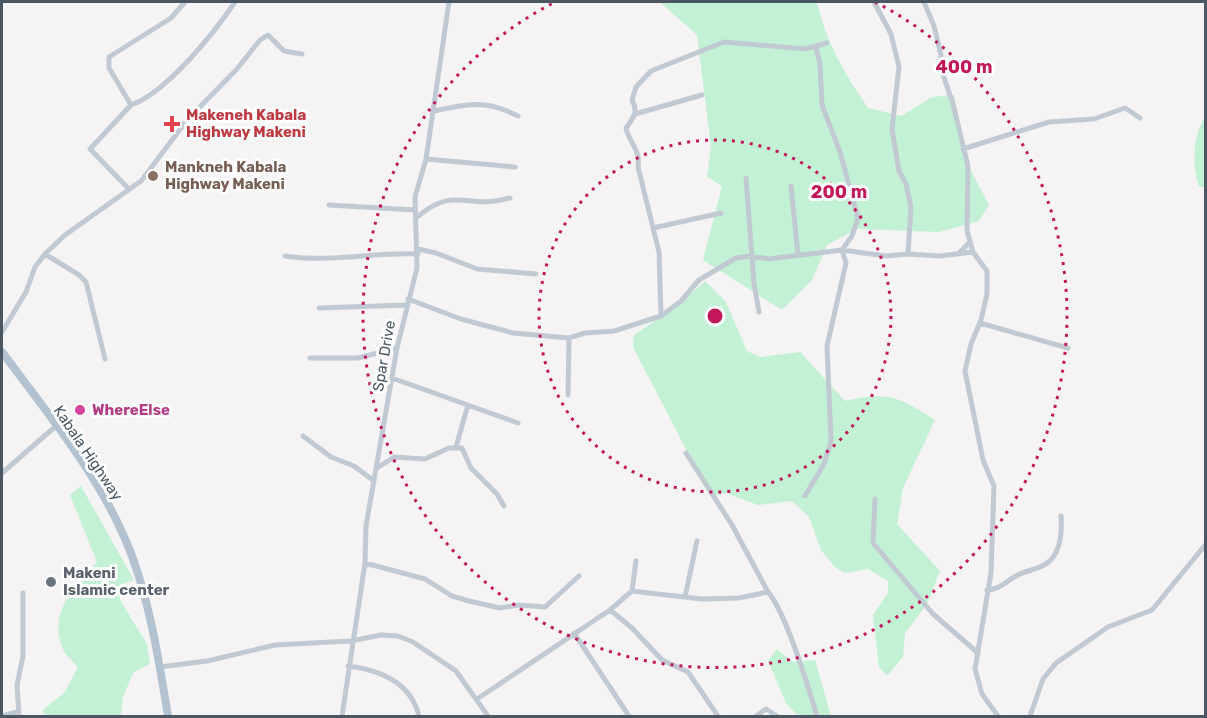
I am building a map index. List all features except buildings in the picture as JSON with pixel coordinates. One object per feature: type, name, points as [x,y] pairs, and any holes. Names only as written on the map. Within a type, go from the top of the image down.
[{"type":"main road","name":"Kabala Highway","points":[[2,352],[96,483],[131,554],[151,619],[168,717]]},
{"type":"street","points":[[131,105],[109,68],[109,57],[156,25],[171,18],[185,2]]},
{"type":"street","points":[[128,188],[90,149],[131,105],[144,98],[183,65],[220,24],[235,2]]},
{"type":"street","name":"Spar Drive","points":[[342,717],[351,641],[365,563],[366,526],[397,348],[418,252],[415,197],[426,159],[449,2]]},
{"type":"street","points":[[874,2],[891,34],[899,67],[892,129],[899,171],[906,184],[911,207],[908,254]]},
{"type":"street","points":[[924,2],[934,27],[941,55],[940,66],[953,104],[969,176],[966,215],[970,242],[973,252],[987,271],[987,294],[965,371],[983,460],[994,486],[993,553],[975,669],[982,694],[998,717]]},
{"type":"street","points":[[2,332],[26,292],[35,267],[45,254],[65,235],[128,188],[141,181],[188,119],[227,80],[264,36],[268,35],[284,51],[303,54]]},
{"type":"street","points":[[661,316],[659,252],[638,167],[640,158],[628,139],[626,128],[635,114],[633,94],[651,72],[724,42],[816,48],[827,44]]},
{"type":"street","points":[[816,48],[820,64],[822,105],[840,152],[858,218],[852,236],[842,250]]},
{"type":"street","points":[[635,114],[702,95]]},
{"type":"street","points":[[434,111],[465,104],[487,104],[518,116]]},
{"type":"street","points":[[963,149],[1049,122],[1094,119],[1125,108],[1140,118]]},
{"type":"street","points":[[426,159],[515,167]]},
{"type":"street","points":[[746,178],[759,312]]},
{"type":"street","points":[[791,186],[798,255]]},
{"type":"street","points":[[417,218],[431,206],[444,200],[491,203],[510,198]]},
{"type":"street","points":[[329,205],[415,210]]},
{"type":"street","points":[[653,228],[721,213]]},
{"type":"street","points":[[958,254],[970,242]]},
{"type":"street","points":[[805,496],[824,464],[831,441],[828,346],[846,263],[842,250]]},
{"type":"street","points":[[319,308],[407,302],[461,320],[513,333],[568,338],[585,333],[614,332],[661,316],[681,301],[699,280],[736,258],[752,256],[770,259],[842,250],[886,256],[908,254],[932,256],[973,252]]},
{"type":"street","points":[[285,256],[328,260],[361,255],[436,253],[477,268],[536,274]]},
{"type":"street","points":[[45,254],[80,275],[86,282],[105,359]]},
{"type":"street","points":[[980,323],[1068,348]]},
{"type":"street","points":[[568,338],[568,395]]},
{"type":"street","points":[[310,358],[358,358],[397,348]]},
{"type":"street","points":[[392,378],[519,423]]},
{"type":"street","points":[[456,447],[468,405]]},
{"type":"street","points":[[2,473],[56,426]]},
{"type":"street","points":[[303,436],[331,457],[354,466],[374,481]]},
{"type":"street","points":[[377,468],[394,457],[425,459],[456,447],[462,448],[471,468],[497,494],[504,506]]},
{"type":"street","points":[[686,453],[732,525],[776,604],[807,683],[817,717]]},
{"type":"street","points":[[875,499],[873,543],[933,614],[978,653]]},
{"type":"street","points":[[987,590],[1000,588],[1013,577],[1045,565],[1058,548],[1062,535],[1061,516]]},
{"type":"street","points":[[686,597],[697,541]]},
{"type":"street","points":[[1030,717],[1042,679],[1056,663],[1108,627],[1152,610],[1206,544]]},
{"type":"street","points":[[477,699],[610,610],[632,591],[636,561]]},
{"type":"street","points":[[365,563],[425,579],[452,596],[500,608],[518,605],[544,607],[579,576]]},
{"type":"street","points":[[632,591],[702,599],[739,598],[768,592]]},
{"type":"street","points":[[2,717],[18,714],[17,685],[22,656],[23,592]]},
{"type":"street","points":[[610,610],[632,628],[662,660],[688,672],[718,717]]},
{"type":"street","points":[[574,633],[629,717]]},
{"type":"street","points":[[160,667],[207,661],[275,645],[351,641],[381,635],[398,636],[413,642],[456,671],[488,717]]},
{"type":"street","points":[[348,666],[366,668],[393,680],[410,693],[419,717]]},
{"type":"street","points":[[756,717],[766,710],[777,717]]},
{"type":"green space","points":[[660,2],[817,2],[837,58],[868,108],[901,116],[932,97],[954,95],[968,165],[989,205],[979,221],[939,232],[857,229],[827,245],[812,280],[782,310],[703,260],[722,186],[707,177],[711,146],[697,35]]},
{"type":"green space","points":[[1205,118],[1205,187],[1199,187],[1194,151],[1198,133]]},
{"type":"green space","points":[[705,281],[726,302],[747,351],[760,357],[800,352],[845,401],[872,397],[893,398],[935,420],[903,488],[897,524],[940,571],[927,604],[905,633],[903,657],[887,676],[879,667],[873,615],[888,593],[888,581],[868,569],[845,573],[835,567],[821,550],[809,517],[792,501],[758,505],[726,493],[714,496],[706,488],[633,347],[634,335],[676,307]]},
{"type":"green space","points":[[81,486],[134,580],[122,584],[120,600],[147,644],[150,664],[134,672],[123,696],[121,716],[44,716],[43,710],[65,692],[78,667],[63,649],[58,624],[61,612],[72,591],[97,562],[70,495]]},
{"type":"green space","points":[[777,649],[793,662],[815,660],[831,716],[798,716],[786,703],[768,661]]},
{"type":"place","name":"Makeneh Kabala Highway Makeni","points":[[172,124]]},
{"type":"place","name":"Mankneh Kabala Highway Makeni","points":[[153,176]]},
{"type":"place","name":"WhereElse","points":[[80,410]]},
{"type":"place","name":"Makeni Islamic center","points":[[51,582]]}]
